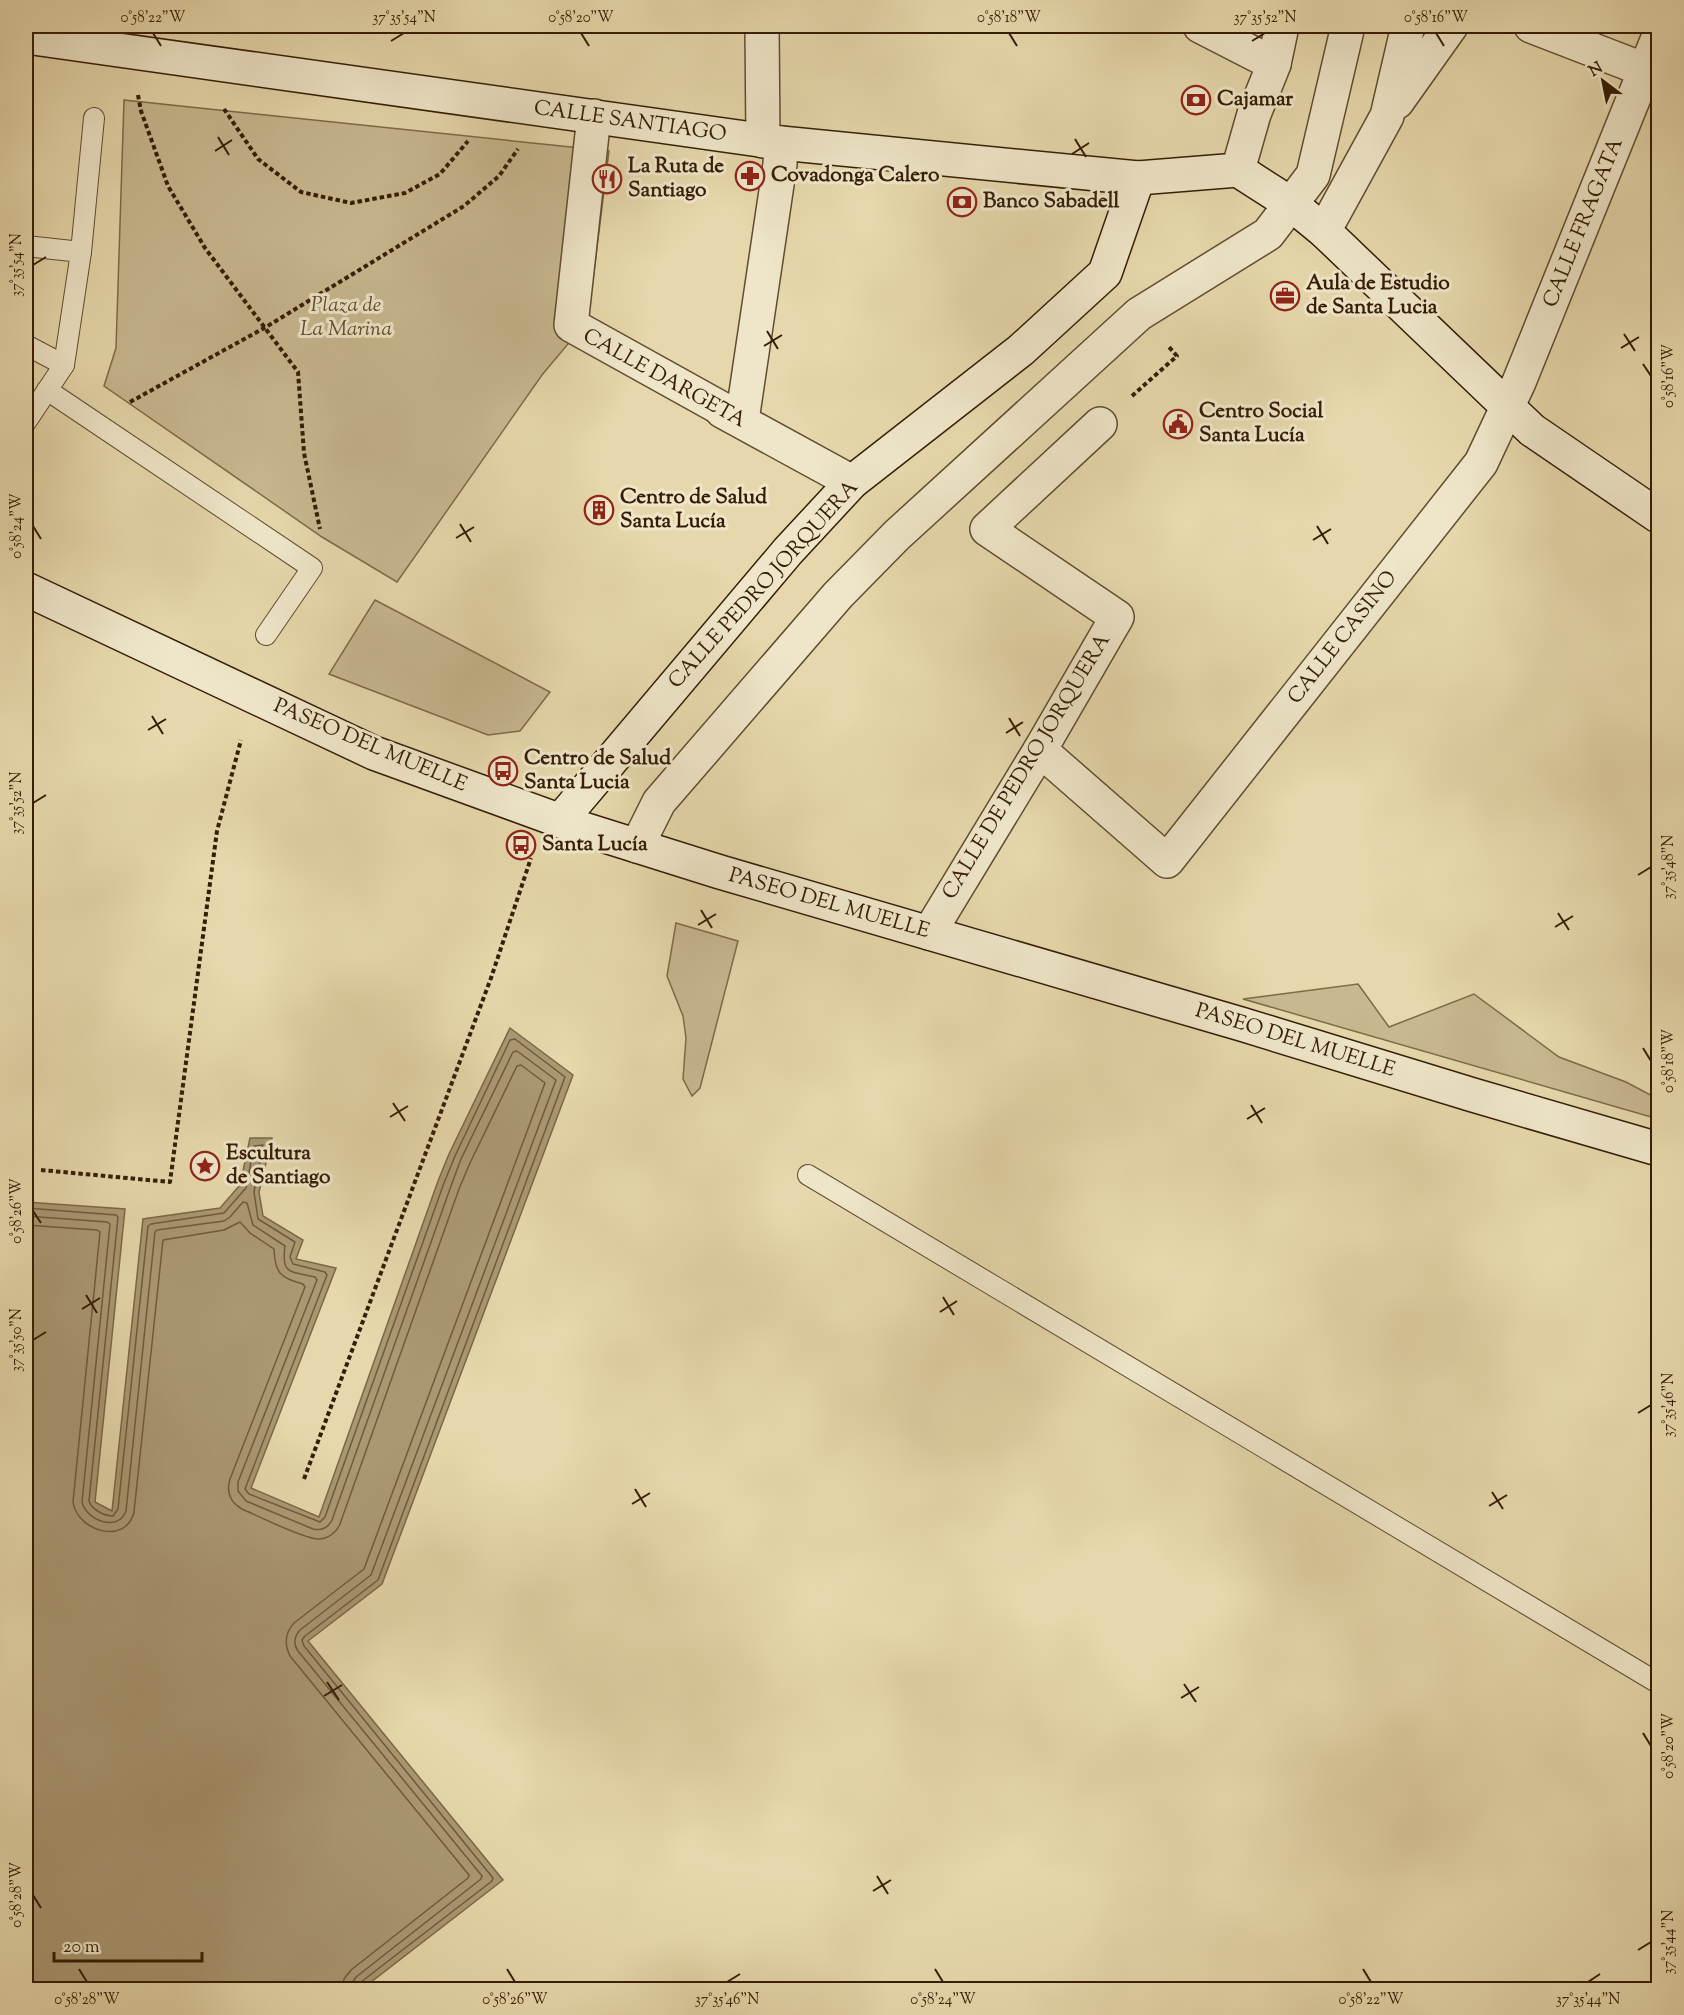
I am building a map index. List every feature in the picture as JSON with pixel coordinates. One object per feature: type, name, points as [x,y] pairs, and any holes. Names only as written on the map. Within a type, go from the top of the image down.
[{"type":"street","points":[[594,116],[571,325],[742,420],[780,164],[772,142],[762,26]]},
{"type":"street","points":[[1200,26],[1274,64]]},
{"type":"street","points":[[1282,26],[1274,64],[1254,114],[1238,170],[1292,204],[1324,231],[1532,430],[1659,516]]},
{"type":"street","points":[[637,846],[659,802],[838,595],[897,535],[1139,314],[1269,234],[1313,175],[1348,26]]},
{"type":"street","points":[[1387,116],[1408,26]]},
{"type":"street","points":[[1324,231],[1387,116],[1451,26]]},
{"type":"street","points":[[1531,26],[1647,90]]},
{"type":"street","name":"CALLE SANTIAGO","points":[[26,37],[772,142],[1138,178],[1238,170]]},
{"type":"street","name":"CALLE FRAGATA","points":[[1506,406],[1519,382],[1647,90],[1659,38]]},
{"type":"street","name":"CALLE DARGETA","points":[[594,116],[567,326],[852,482]]},
{"type":"street","name":"CALLE PEDRO JORQUERA","points":[[560,821],[788,551],[852,482],[1021,350],[1105,273],[1138,178]]},
{"type":"street","name":"CALLE CASINO","points":[[1040,750],[1167,861],[1481,463],[1506,406]]},
{"type":"street","name":"CALLE DE PEDRO JORQUERA","points":[[929,933],[1040,750],[1117,617],[987,529],[1100,424]]},
{"type":"street","name":"PASEO DEL MUELLE","points":[[26,589],[374,753],[560,821],[720,872],[1659,1149]]},
{"type":"lane","points":[[26,422],[64,365],[81,252],[94,118]]},
{"type":"lane","points":[[26,246],[81,252]]},
{"type":"lane","points":[[26,345],[64,365]]},
{"type":"lane","points":[[47,390],[312,568],[266,635]]},
{"type":"lane","points":[[808,1174],[1659,1683]]},
{"type":"path","points":[[137,92],[141,111],[168,186],[205,248],[298,372],[304,453],[322,537],[312,568]]},
{"type":"path","points":[[220,100],[227,116],[258,159],[301,192],[351,203],[405,193],[432,179],[440,174],[472,137]]},
{"type":"path","points":[[95,421],[266,327],[464,206],[499,176],[522,141]]},
{"type":"path","points":[[1100,424],[1177,356]]},
{"type":"path","points":[[41,1170],[170,1182],[217,831],[241,740]]},
{"type":"path","points":[[304,1479],[480,1009],[531,858]]},
{"type":"green space","name":"Plaza de La Marina","points":[[124,100],[609,151],[588,320],[542,375],[397,582],[322,537],[104,386],[116,348]]},
{"type":"green space","points":[[375,600],[550,692],[520,731],[488,735],[329,674]]},
{"type":"green space","points":[[676,923],[738,941],[700,1088],[692,1096],[683,1079],[686,1038],[683,1016],[667,976]]},
{"type":"green space","points":[[1358,984],[1389,1027],[1474,994],[1559,1057],[1626,1082],[1658,1099],[1658,1119],[1243,999]]},
{"type":"water","points":[[510,1028],[573,1075],[382,1584],[308,1641],[503,1880],[362,1989],[26,1989],[26,1202],[125,1209],[95,1502],[112,1511],[143,1219],[220,1208],[240,1185],[250,1138],[272,1138],[259,1192],[263,1216],[303,1240],[296,1259],[336,1268],[251,1488],[319,1517],[438,1181]]},
{"type":"place","name":"Cajamar","points":[[1196,100]]},
{"type":"place","name":"Covadonga Calero","points":[[750,176]]},
{"type":"place","name":"La Ruta de Santiago","points":[[607,179]]},
{"type":"place","name":"Banco Sabadell","points":[[962,202]]},
{"type":"place","name":"Aula de Estudio de Santa Lucia","points":[[1285,296]]},
{"type":"place","name":"Centro Social Santa Lucía","points":[[1178,424]]},
{"type":"place","name":"Centro de Salud Santa Lucía","points":[[599,510]]},
{"type":"place","name":"Centro de Salud Santa Lucia","points":[[503,771]]},
{"type":"place","name":"Santa Lucía","points":[[521,845]]},
{"type":"place","name":"Escultura de Santiago","points":[[205,1166]]}]
